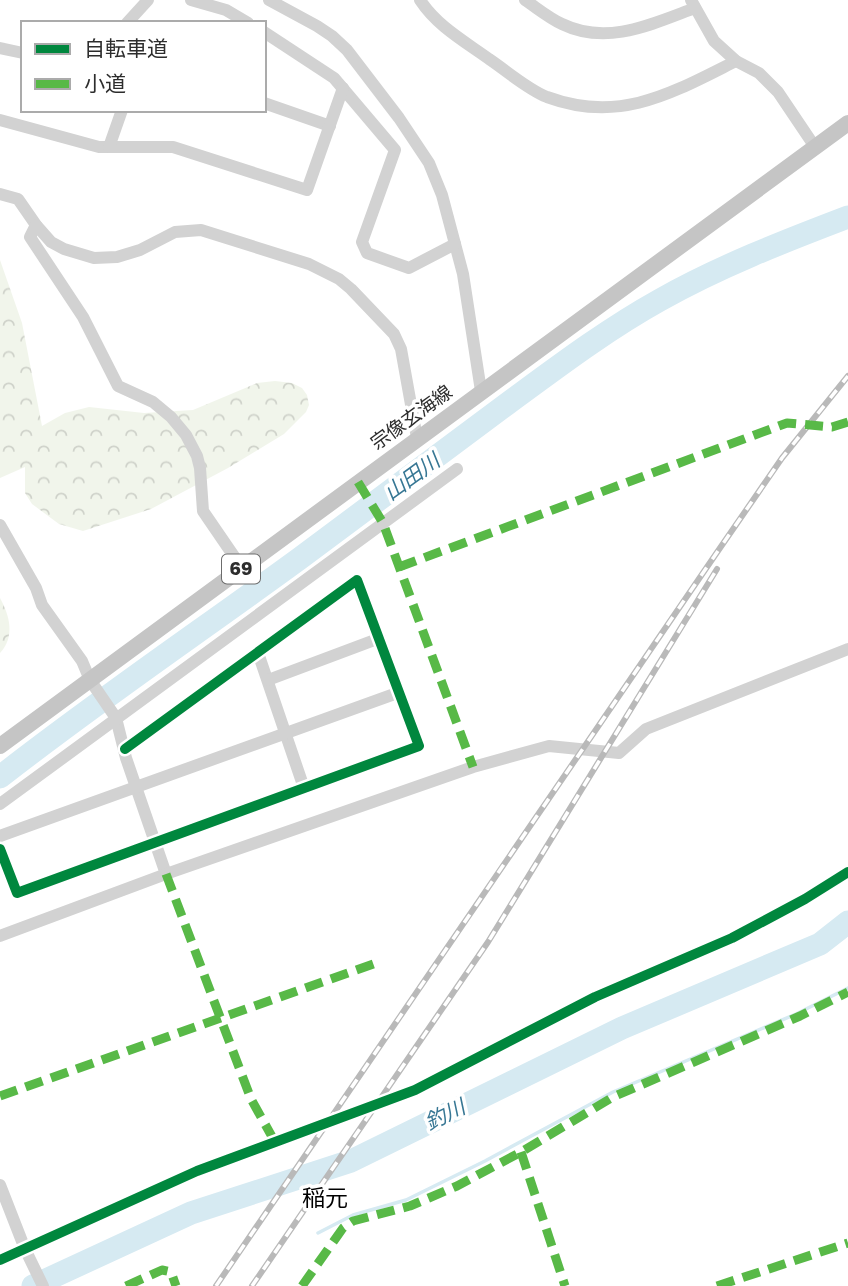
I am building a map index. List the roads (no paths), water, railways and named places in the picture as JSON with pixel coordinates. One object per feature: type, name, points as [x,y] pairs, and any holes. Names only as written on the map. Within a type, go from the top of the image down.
[{"type":"main road","name":"宗像玄海線","points":[[0,746],[848,123]]},
{"type":"street","points":[[129,21],[148,0]]},
{"type":"street","points":[[191,0],[226,10],[245,21]]},
{"type":"street","points":[[269,0],[332,36],[370,80],[421,148],[442,195],[463,274],[481,391]]},
{"type":"street","points":[[525,0],[561,24],[583,31],[609,34],[632,31],[693,4],[714,41],[736,61],[759,73],[778,92],[815,147]]},
{"type":"street","points":[[422,1],[435,21],[524,83],[546,96],[569,103],[607,108],[643,103],[736,61]]},
{"type":"street","points":[[266,33],[334,78],[395,150],[362,242],[368,253],[409,268],[455,244]]},
{"type":"street","points":[[0,48],[21,52]]},
{"type":"street","points":[[0,120],[99,147],[173,147],[307,190],[343,88]]},
{"type":"street","points":[[266,104],[330,127]]},
{"type":"street","points":[[109,147],[121,112]]},
{"type":"street","points":[[0,194],[18,199],[51,242],[94,258],[117,257],[140,250],[175,232],[201,230],[325,271],[351,289],[394,334],[401,349],[417,438]]},
{"type":"street","points":[[36,225],[30,237],[83,317],[118,386],[153,402],[171,417],[186,435],[197,456],[203,511],[242,568]]},
{"type":"street","points":[[0,804],[457,469]]},
{"type":"street","points":[[0,525],[36,588],[42,605],[82,661],[90,680],[116,718],[126,758],[166,874]]},
{"type":"street","points":[[0,849],[17,893],[419,746],[357,580],[125,749]]},
{"type":"street","points":[[268,680],[380,638]]},
{"type":"street","points":[[0,936],[166,874],[473,767],[549,746],[619,753],[646,729],[848,649]]},
{"type":"street","points":[[258,653],[304,788]]},
{"type":"street","points":[[0,836],[400,692]]},
{"type":"street","points":[[0,1260],[197,1171],[415,1090],[595,997],[732,938],[805,899],[848,872]]},
{"type":"street","points":[[0,1185],[43,1286]]},
{"type":"waterway","name":"山田川","points":[[0,777],[601,337],[705,276],[848,217]]},
{"type":"waterway","name":"釣川","points":[[33,1286],[191,1213],[351,1161],[622,1028],[820,944],[848,922]]},
{"type":"waterway","points":[[318,1233],[353,1215],[406,1200],[613,1092],[796,1014],[848,988]]},
{"type":"railway","points":[[216,1286],[782,458],[848,376]]},
{"type":"railway","points":[[252,1286],[488,942],[717,569]]},
{"type":"district","name":"稲元","points":[[325,1198]]}]
